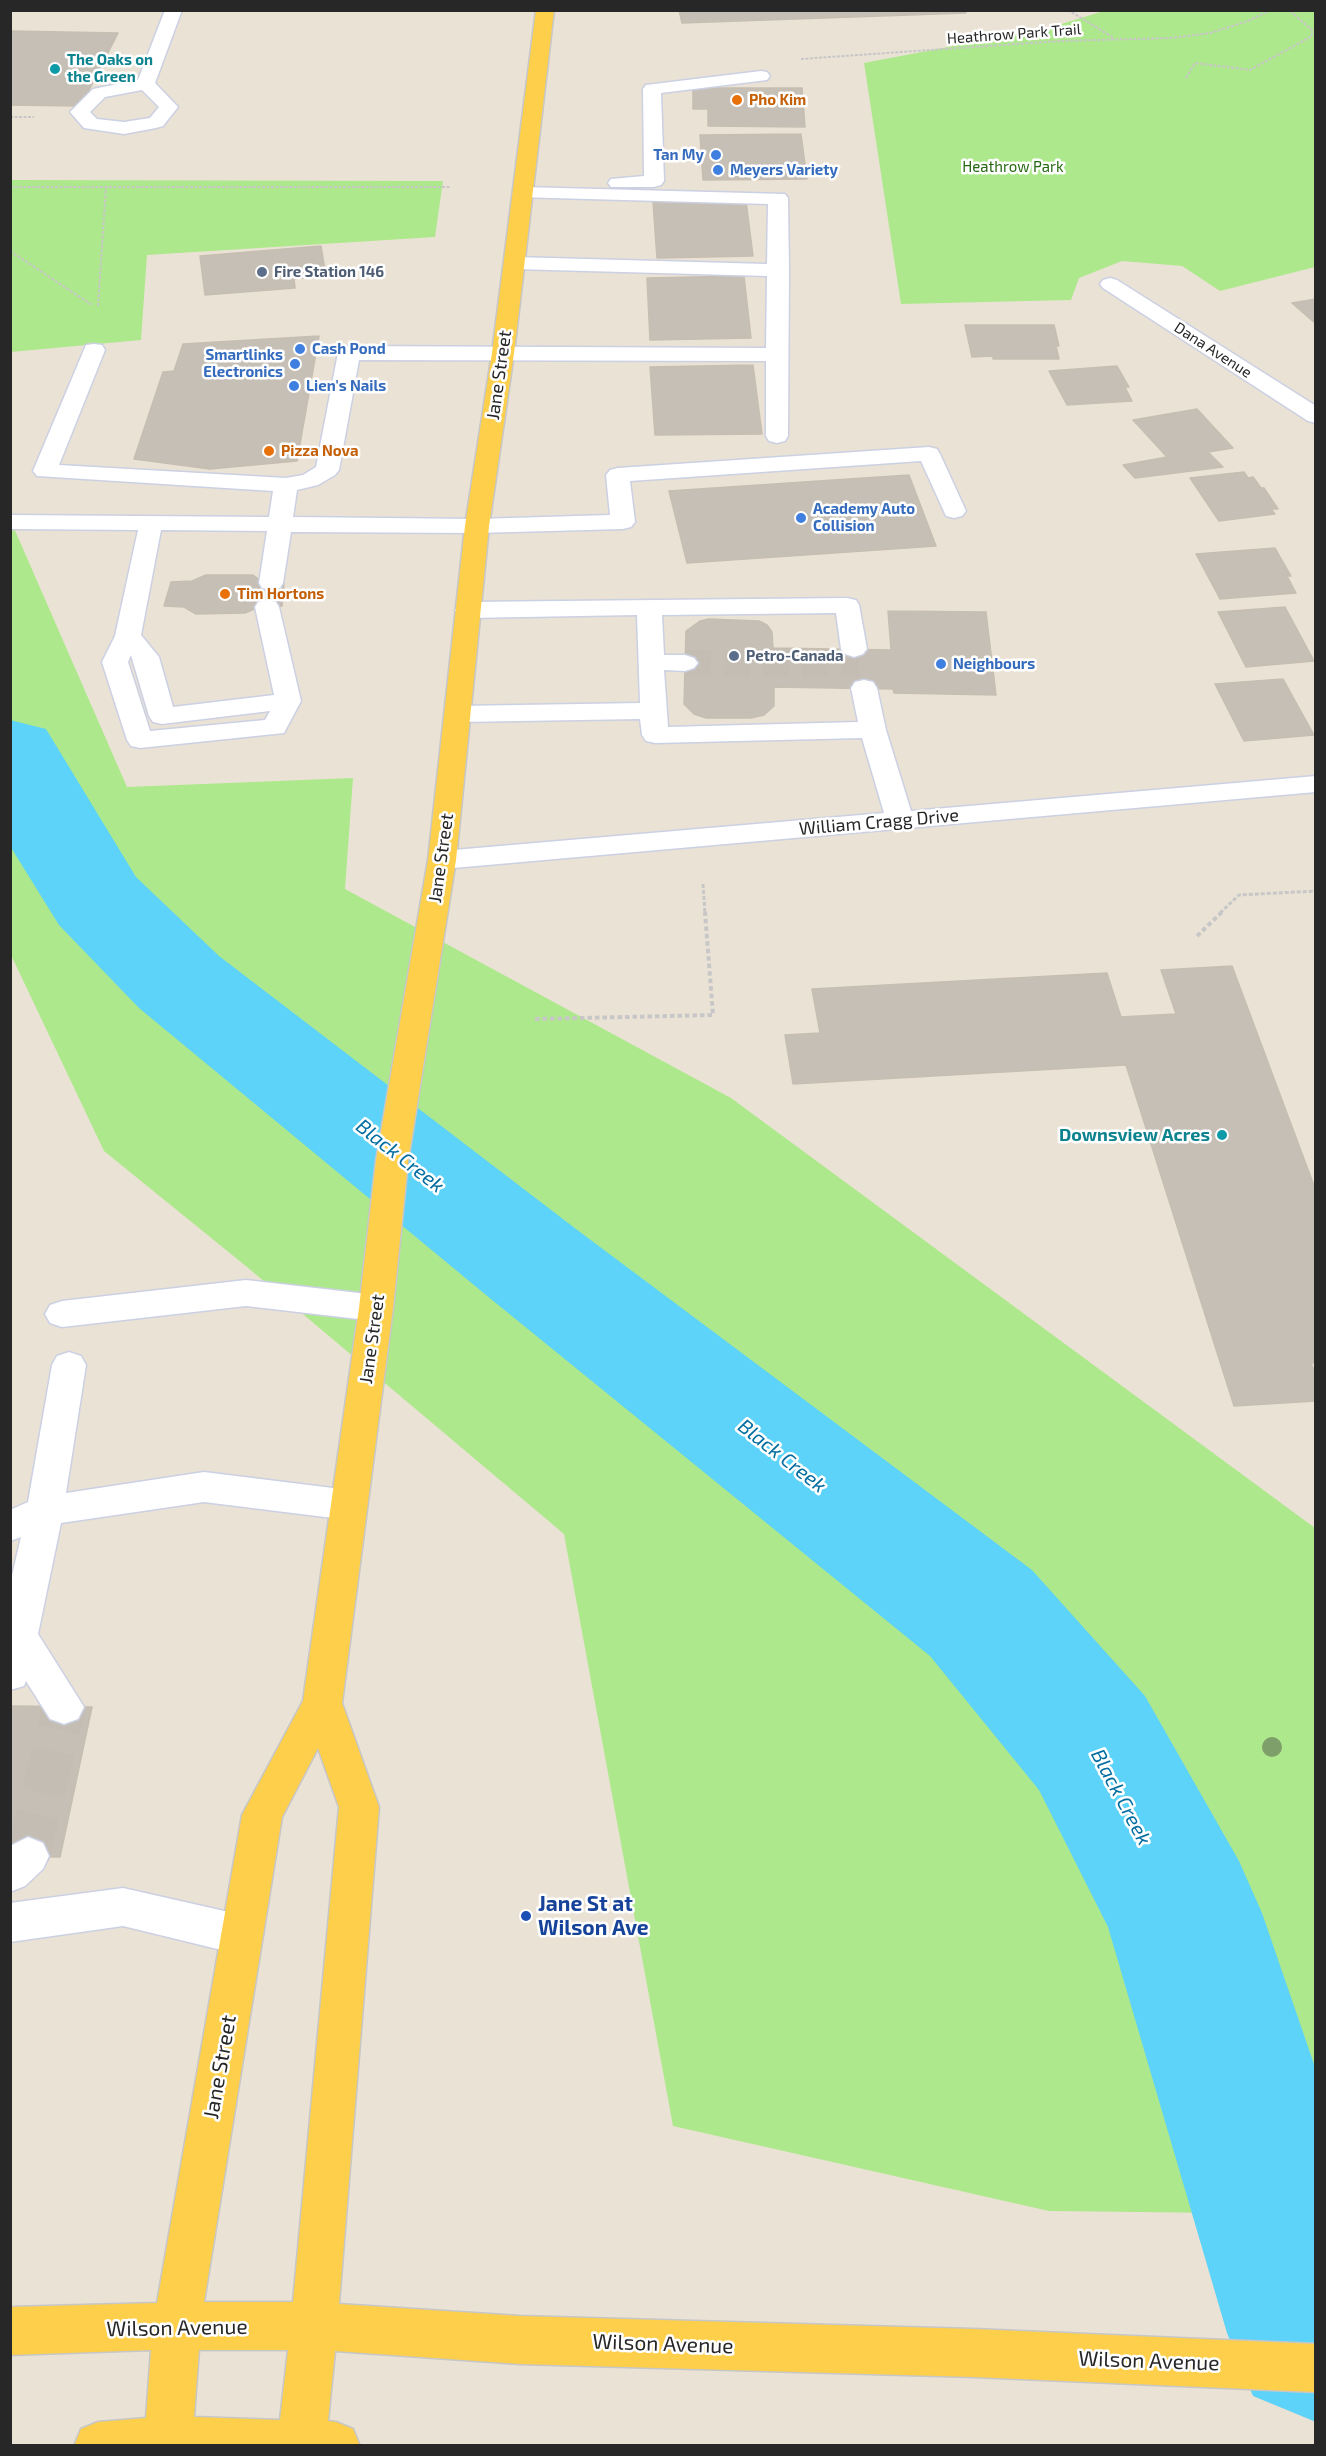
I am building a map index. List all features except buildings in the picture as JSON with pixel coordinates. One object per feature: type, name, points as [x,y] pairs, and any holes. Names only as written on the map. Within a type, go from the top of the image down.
[{"type":"main road","name":"Jane Street","points":[[168,2443],[177,2326],[262,1815],[322,1703],[376,1308],[392,1161],[442,860],[477,526],[503,353],[546,10]]},
{"type":"main road","name":"Jane Street","points":[[313,2445],[314,2326],[359,1808],[322,1703]]},
{"type":"main road","name":"Wilson Avenue","points":[[10,2331],[177,2326],[314,2326],[520,2340],[974,2354],[1316,2368]]},
{"type":"main road","points":[[98,2445],[168,2443],[313,2445]]},
{"type":"street","points":[[146,84],[174,10]]},
{"type":"street","points":[[523,191],[654,181],[652,89],[761,76]]},
{"type":"street","points":[[523,191],[778,198],[777,436]]},
{"type":"street","points":[[514,263],[778,270]]},
{"type":"street","name":"Dana Avenue","points":[[1110,284],[1316,416]]},
{"type":"street","points":[[94,350],[45,471],[286,485],[310,480],[327,470],[349,353],[777,356]]},
{"type":"street","points":[[625,546],[618,475],[929,454],[954,511]]},
{"type":"street","points":[[151,523],[128,636],[115,662],[140,740],[275,727],[288,701],[269,595],[278,524],[286,485]]},
{"type":"street","points":[[10,522],[477,526],[623,522]]},
{"type":"street","points":[[468,610],[847,605],[854,650]]},
{"type":"street","points":[[649,608],[655,735],[873,730]]},
{"type":"street","points":[[651,662],[686,663]]},
{"type":"street","points":[[864,688],[873,730],[900,819]]},
{"type":"street","points":[[459,714],[653,711]]},
{"type":"street","name":"William Cragg Drive","points":[[442,860],[1316,784]]},
{"type":"street","points":[[62,1314],[246,1293],[376,1308]]},
{"type":"street","points":[[10,1674],[15,1641],[45,1511],[69,1365]]},
{"type":"street","points":[[10,1526],[45,1511],[204,1487],[349,1505]]},
{"type":"street","points":[[15,1641],[64,1707]]},
{"type":"street","points":[[10,1923],[123,1907],[242,1935]]},
{"type":"path","points":[[1068,10],[1115,39]]},
{"type":"path","name":"Heathrow Park Trail","points":[[761,76],[778,61],[1115,39],[1171,38],[1210,33],[1248,21],[1271,10]]},
{"type":"path","points":[[1186,78],[1195,63],[1250,70],[1312,36],[1312,30],[1305,22],[1289,10]]},
{"type":"path","points":[[10,186],[451,187]]},
{"type":"path","points":[[10,251],[97,309],[106,187]]},
{"type":"path","points":[[535,1019],[713,1015],[700,838]]},
{"type":"path","points":[[1197,936],[1239,895],[1316,891]]},
{"type":"green space","name":"Heathrow Park","points":[[1104,11],[1315,11],[1315,267],[1220,291],[1182,266],[1122,261],[1079,278],[1071,300],[901,304],[864,63],[1048,28]]},
{"type":"green space","points":[[11,180],[443,181],[435,237],[147,255],[141,340],[11,352]]},
{"type":"green space","points":[[10,519],[127,787],[353,778],[345,889],[731,1098],[1315,1528],[1315,2214],[1049,2211],[673,2126],[564,1534],[247,1267],[104,1151],[11,955]]},
{"type":"waterway","name":"Black Creek","points":[[10,750],[45,816],[97,901],[179,982],[531,1262],[981,1613],[1092,1743],[1183,1913],[1316,2333]]},
{"type":"tunnel","points":[[267,607],[271,583]]},
{"type":"tunnel","points":[[685,663],[859,664]]},
{"type":"tunnel","points":[[28,1856],[64,1707]]},
{"type":"place","name":"The Oaks on the Green","points":[[55,69]]},
{"type":"place","name":"Pho Kim","points":[[737,100]]},
{"type":"place","name":"Tan My","points":[[716,155]]},
{"type":"place","name":"Meyers Variety","points":[[718,170]]},
{"type":"place","name":"Fire Station 146","points":[[262,272]]},
{"type":"place","name":"Cash Pond","points":[[300,349]]},
{"type":"place","name":"Smartlinks Electronics","points":[[295,364]]},
{"type":"place","name":"Lien's Nails","points":[[294,386]]},
{"type":"place","name":"Pizza Nova","points":[[269,451]]},
{"type":"place","name":"Academy Auto Collision","points":[[801,518]]},
{"type":"place","name":"Tim Hortons","points":[[225,594]]},
{"type":"place","name":"Petro-Canada","points":[[734,656]]},
{"type":"place","name":"Neighbours","points":[[941,664]]},
{"type":"place","name":"Downsview Acres","points":[[1222,1135]]},
{"type":"place","name":"Jane St at Wilson Ave","points":[[526,1916]]}]
